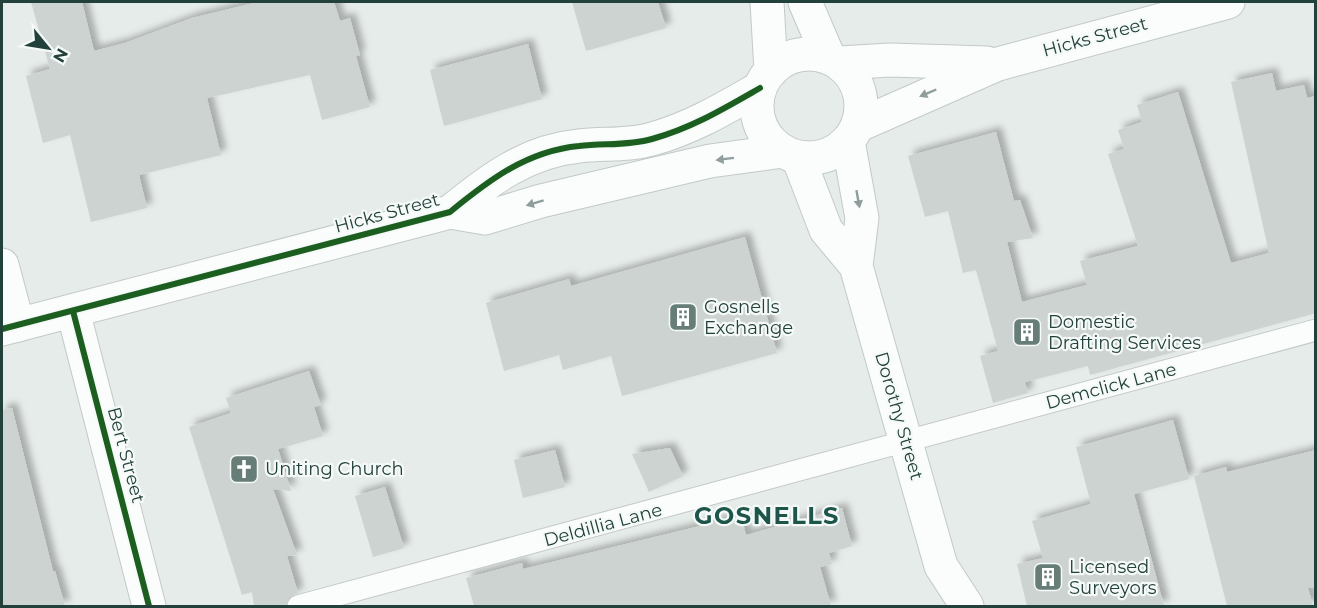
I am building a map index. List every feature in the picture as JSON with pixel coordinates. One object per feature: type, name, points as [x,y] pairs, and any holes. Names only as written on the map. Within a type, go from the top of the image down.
[{"type":"main road","points":[[765,79],[783,61],[797,55],[814,53],[834,60],[852,75],[860,91],[862,108],[852,133],[833,152],[816,158],[791,154],[763,131],[758,116],[765,79],[767,2]]},
{"type":"main road","points":[[806,2],[834,60]]},
{"type":"main road","name":"Hicks Street","points":[[852,133],[998,64],[1228,2]]},
{"type":"main road","name":"Hicks Street","points":[[834,60],[998,64]]},
{"type":"main road","name":"Hicks Street","points":[[450,212],[489,180],[540,154],[581,145],[624,144],[650,140],[701,122],[765,79]]},
{"type":"main road","name":"Dorothy Street","points":[[852,133],[862,218],[856,266],[941,566],[967,606]]},
{"type":"main road","name":"Hicks Street","points":[[10,327],[450,212],[485,218],[541,201],[710,161],[791,154]]},
{"type":"main road","name":"Dorothy Street","points":[[791,154],[826,230],[856,266]]},
{"type":"main road","points":[[2,265],[10,327]]},
{"type":"main road","name":"Bert Street","points":[[73,310],[149,606]]},
{"type":"main road","name":"Dorothy Street","points":[[937,606],[941,566]]},
{"type":"lane","name":"Demclick Lane","points":[[907,443],[1316,330]]},
{"type":"lane","name":"Deldillia Lane","points":[[298,606],[907,443]]},
{"type":"building","points":[[31,2],[82,2],[94,51],[125,43],[192,18],[258,2],[334,2],[340,21],[350,18],[360,55],[356,56],[370,107],[322,120],[310,75],[207,98],[221,155],[139,175],[147,208],[91,222],[70,135],[43,143],[26,76],[50,69]]},
{"type":"building","points":[[572,2],[658,2],[666,28],[586,51]]},
{"type":"building","points":[[528,44],[542,99],[444,126],[430,70]]},
{"type":"building","points":[[1272,73],[1276,91],[1304,85],[1307,98],[1316,96],[1316,313],[1090,375],[1088,366],[1025,382],[1028,393],[993,403],[980,356],[998,351],[976,270],[963,273],[948,211],[925,217],[908,156],[996,132],[1014,201],[1020,200],[1033,238],[1007,242],[1022,302],[1087,285],[1080,261],[1138,246],[1108,154],[1124,149],[1118,130],[1142,122],[1137,105],[1178,92],[1231,263],[1269,253],[1231,82]]},
{"type":"building","name":"Gosnells Exchange","points":[[745,237],[777,353],[622,396],[611,356],[563,370],[559,355],[504,371],[486,303],[569,279],[571,286]]},
{"type":"building","name":"Uniting Church","points":[[309,371],[321,405],[314,407],[323,436],[278,449],[291,491],[273,489],[297,555],[287,556],[298,593],[289,597],[286,606],[254,606],[252,592],[242,595],[189,427],[231,413],[226,398]]},
{"type":"building","points":[[12,408],[53,571],[55,571],[65,606],[2,606],[2,410]]},
{"type":"building","points":[[1173,420],[1189,479],[1134,494],[1164,606],[1027,606],[1017,564],[1043,558],[1032,521],[1091,504],[1076,447]]},
{"type":"building","points":[[670,448],[683,476],[649,492],[632,454]]},
{"type":"building","points":[[555,450],[565,487],[523,498],[514,460]]},
{"type":"building","points":[[1316,450],[1316,587],[1308,588],[1313,606],[1227,606],[1194,476],[1226,467],[1227,472]]},
{"type":"building","points":[[385,487],[404,548],[373,557],[355,496]]},
{"type":"building","points":[[842,508],[852,546],[829,553],[832,564],[820,567],[831,606],[474,606],[466,578],[522,563],[523,569],[741,516],[746,535]]},
{"type":"cycle path","points":[[2,329],[450,212],[494,178],[542,154],[579,146],[625,144],[652,139],[695,123],[760,88]]},
{"type":"cycle path","points":[[73,311],[149,606]]},
{"type":"place","name":"Gosnells Exchange","points":[[683,317]]},
{"type":"place","name":"Domestic Drafting Services","points":[[1027,332]]},
{"type":"place","name":"Uniting Church","points":[[244,469]]},
{"type":"place","name":"Licensed Surveyors","points":[[1048,577]]},
{"type":"district","name":"GOSNELLS","points":[[767,515]]}]
